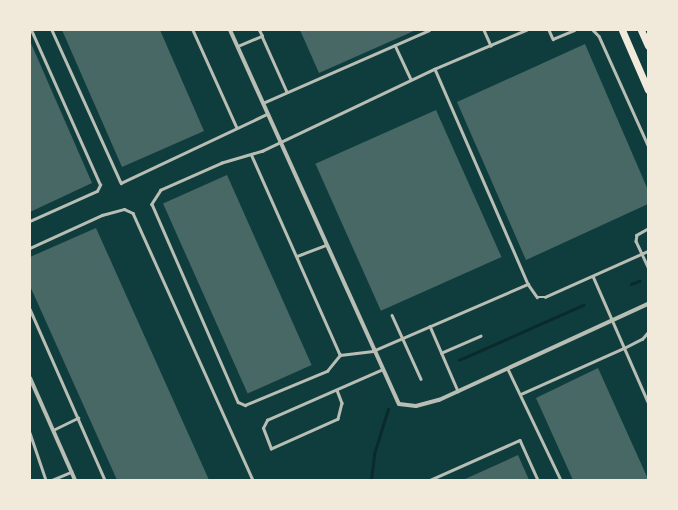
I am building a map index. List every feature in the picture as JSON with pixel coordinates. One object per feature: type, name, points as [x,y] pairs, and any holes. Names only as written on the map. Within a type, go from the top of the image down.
[{"type":"main road","points":[[622,30],[648,88]]},
{"type":"main road","points":[[641,30],[648,46]]},
{"type":"street","points":[[230,30],[372,351],[399,404],[416,406],[458,391],[648,304]]},
{"type":"street","points":[[30,378],[75,480]]},
{"type":"lane","points":[[30,221],[97,191],[100,185],[31,30]]},
{"type":"lane","points":[[52,30],[121,183],[267,114]]},
{"type":"lane","points":[[193,30],[237,128]]},
{"type":"lane","points":[[259,30],[288,92]]},
{"type":"lane","points":[[262,103],[429,30]]},
{"type":"lane","points":[[484,30],[491,46]]},
{"type":"lane","points":[[527,30],[435,69],[252,156],[222,163],[161,190],[152,204],[238,402],[255,404],[326,371],[340,355],[372,351],[528,284]]},
{"type":"lane","points":[[549,30],[553,39],[574,30]]},
{"type":"lane","points":[[593,30],[599,36],[648,145]]},
{"type":"lane","points":[[237,46],[262,36]]},
{"type":"lane","points":[[395,45],[411,80]]},
{"type":"lane","points":[[435,69],[528,284],[537,297],[545,297],[648,251]]},
{"type":"lane","points":[[252,156],[340,355]]},
{"type":"lane","points":[[30,248],[102,215],[124,209],[133,213],[253,480]]},
{"type":"lane","points":[[648,229],[637,235],[648,267]]},
{"type":"lane","points":[[297,256],[325,245]]},
{"type":"lane","points":[[592,276],[648,402]]},
{"type":"lane","points":[[30,309],[105,480]]},
{"type":"lane","points":[[392,315],[421,379]]},
{"type":"lane","points":[[430,326],[458,391]]},
{"type":"lane","points":[[522,394],[624,348],[648,332]]},
{"type":"lane","points":[[441,353],[480,336]]},
{"type":"lane","points":[[507,368],[522,394],[561,480]]},
{"type":"lane","points":[[337,390],[342,403],[338,419],[271,449],[263,428],[267,420],[382,370]]},
{"type":"lane","points":[[53,430],[78,418]]},
{"type":"lane","points":[[30,433],[46,480]]},
{"type":"lane","points":[[430,480],[520,440],[538,480]]},
{"type":"lane","points":[[52,480],[71,472]]},
{"type":"building","points":[[62,30],[160,30],[204,131],[122,167]]},
{"type":"building","points":[[300,30],[416,30],[319,73]]},
{"type":"building","points":[[30,41],[92,183],[30,212]]},
{"type":"building","points":[[585,44],[648,190],[648,204],[526,260],[457,102]]},
{"type":"building","points":[[436,110],[501,257],[381,311],[315,164]]},
{"type":"building","points":[[227,175],[312,365],[248,393],[163,203]]},
{"type":"building","points":[[96,228],[209,480],[117,480],[30,286],[30,257]]},
{"type":"building","points":[[598,368],[648,480],[573,480],[536,398]]},
{"type":"building","points":[[518,455],[529,480],[463,480]]},
{"type":"waterway","points":[[631,284],[639,281]]},
{"type":"waterway","points":[[459,360],[583,305]]},
{"type":"waterway","points":[[371,480],[374,454],[388,409]]}]
